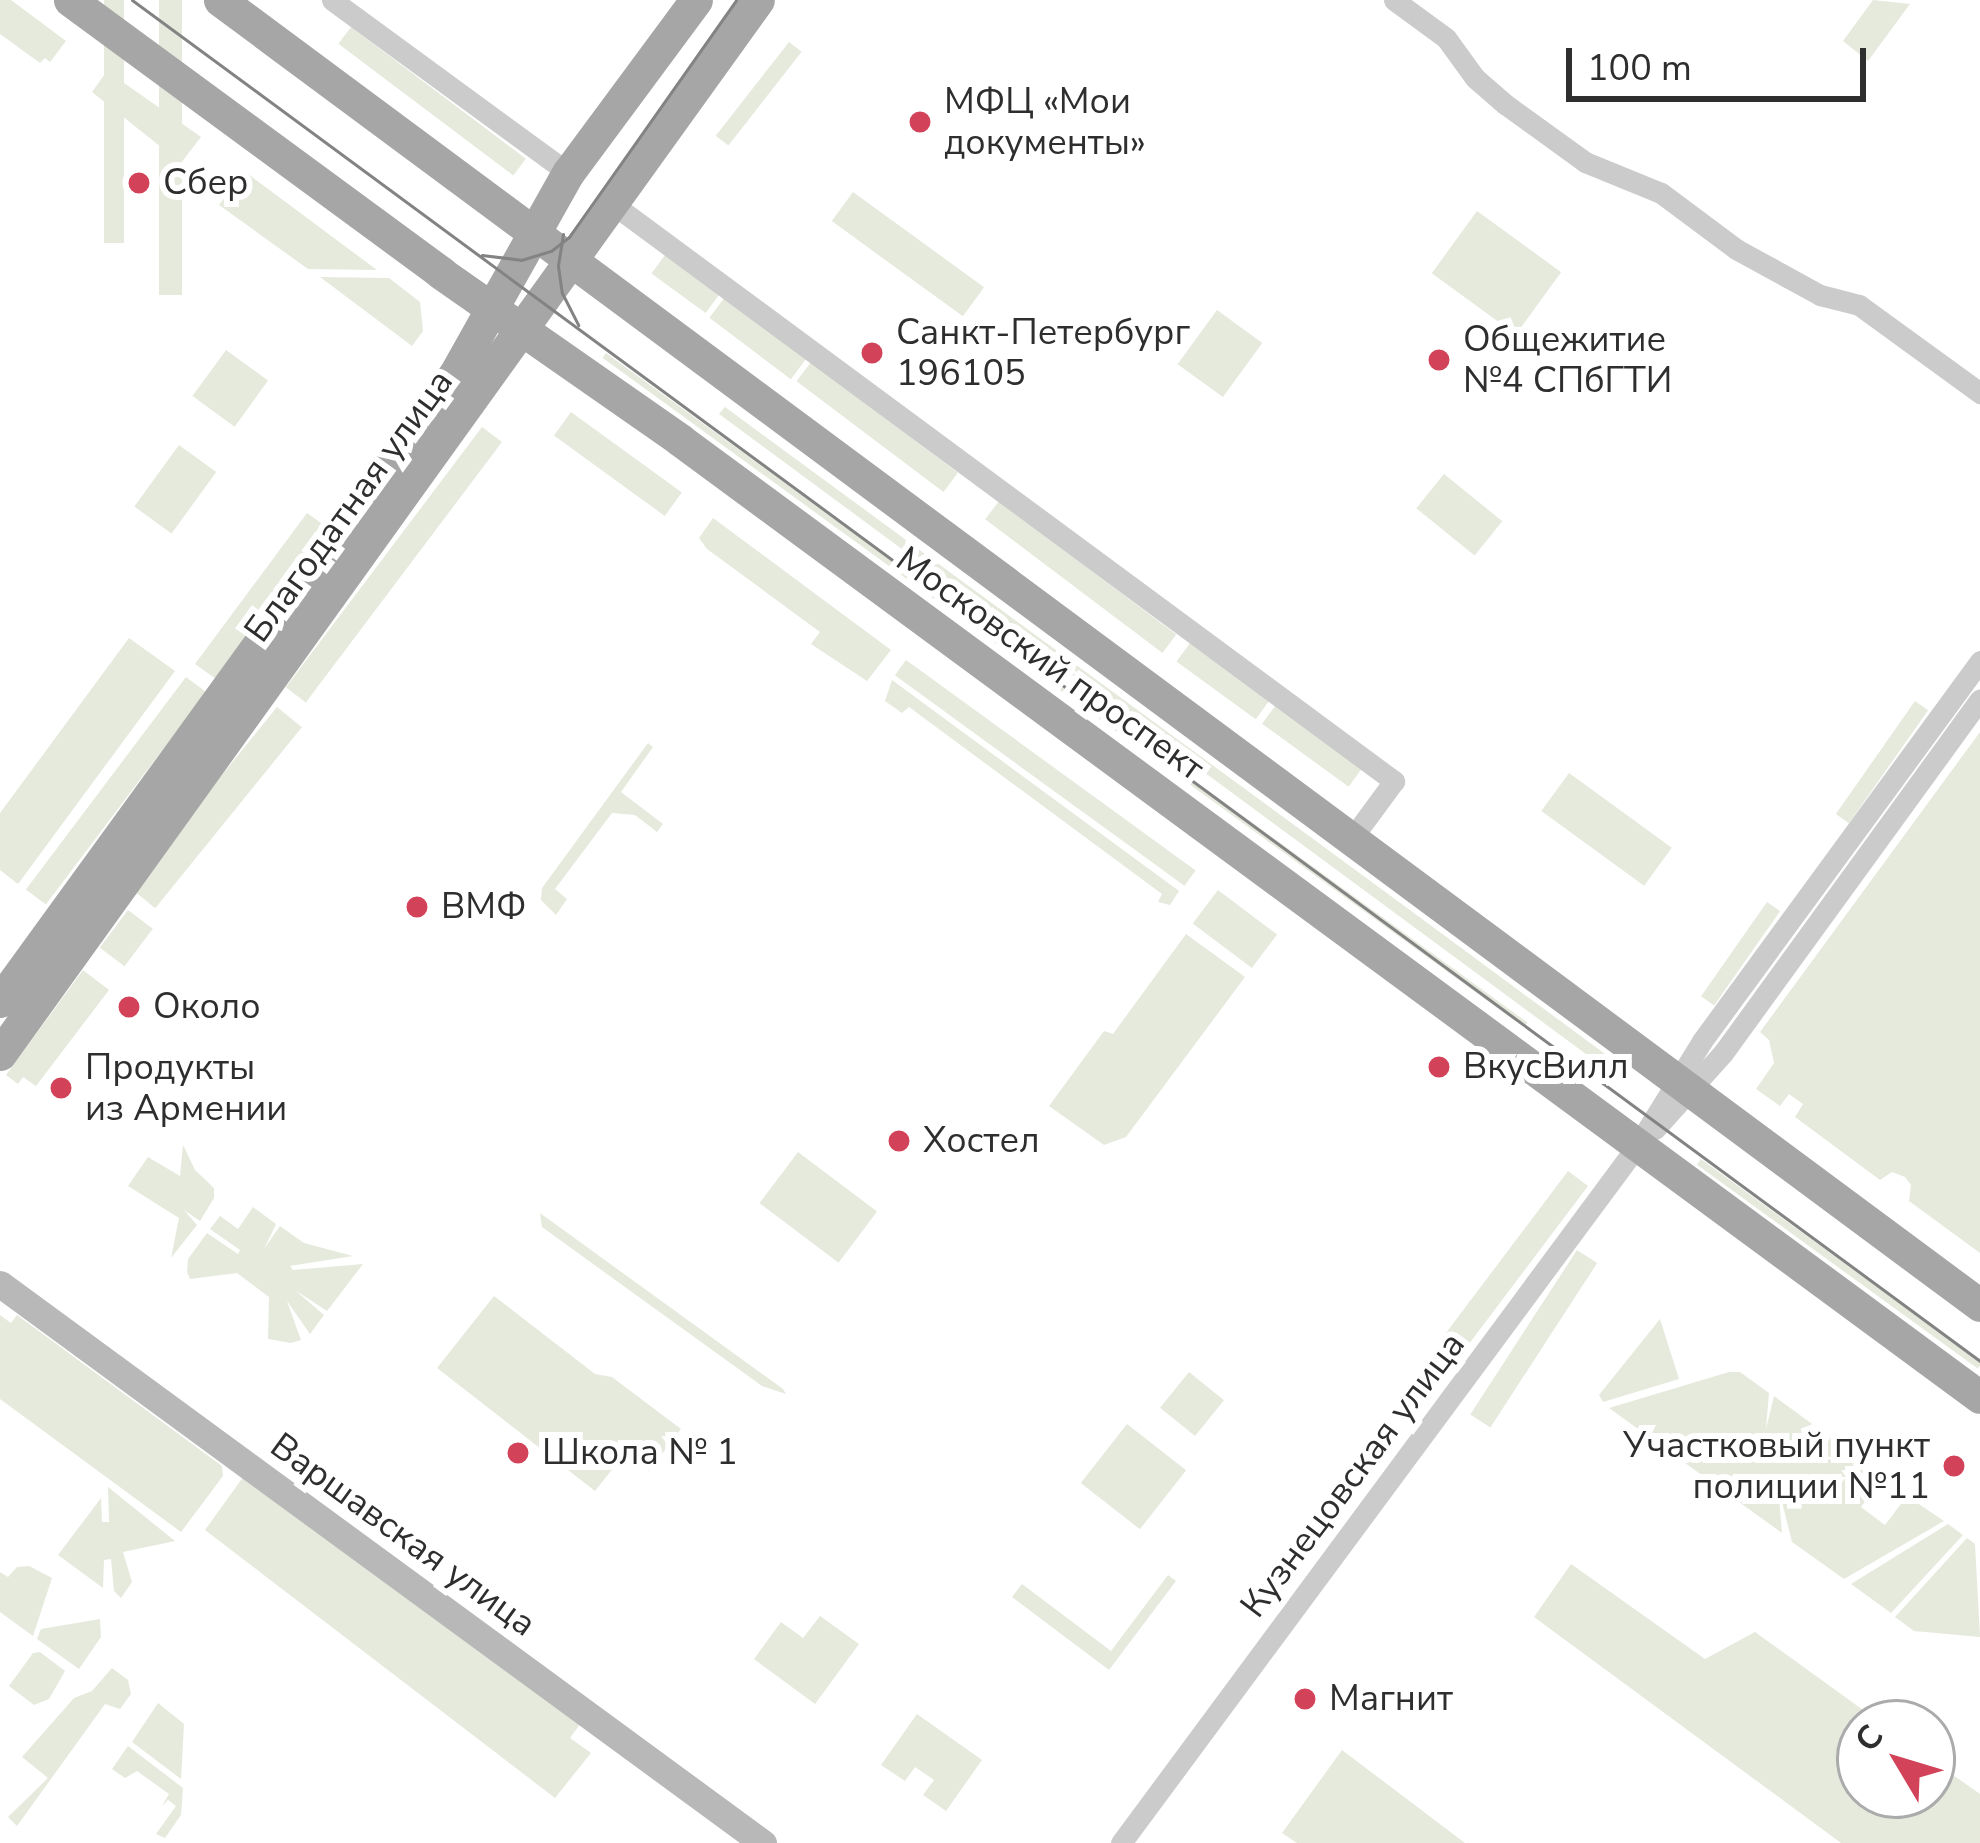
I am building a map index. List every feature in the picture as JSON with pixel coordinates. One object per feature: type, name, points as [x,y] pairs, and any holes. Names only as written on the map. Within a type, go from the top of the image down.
[{"type":"main road","name":"Московский проспект","points":[[70,0],[1980,1397]]},
{"type":"main road","name":"Московский проспект","points":[[220,0],[1980,1305]]},
{"type":"main road","name":"Благодатная улица","points":[[0,1054],[509,318],[533,230],[568,173],[696,0]]},
{"type":"main road","name":"Благодатная улица","points":[[0,1001],[509,318],[570,260],[758,0]]},
{"type":"street","points":[[332,0],[568,173]]},
{"type":"street","points":[[1394,0],[1446,38],[1474,78],[1585,162],[1660,193],[1736,249],[1820,295],[1858,305],[1980,393]]},
{"type":"street","points":[[610,202],[1394,781],[1350,841]]},
{"type":"street","name":"Кузнецовская улица","points":[[1684,1086],[1980,661]]},
{"type":"street","name":"Кузнецовская улица","points":[[1121,1843],[1637,1146],[1980,699]]},
{"type":"street","name":"Варшавская улица","points":[[0,1284],[763,1843]]},
{"type":"shaded area","points":[[0,0],[11,0],[66,41],[50,62],[45,58],[40,63],[0,34]]},
{"type":"shaded area","points":[[104,0],[124,0],[124,243],[104,243]]},
{"type":"shaded area","points":[[159,0],[182,0],[182,295],[159,295]]},
{"type":"shaded area","points":[[1873,0],[1910,4],[1868,61],[1843,41]]},
{"type":"shaded area","points":[[351,27],[526,159],[513,176],[338,44]]},
{"type":"shaded area","points":[[789,42],[802,52],[728,146],[716,136]]},
{"type":"shaded area","points":[[107,71],[201,137],[181,163],[92,92]]},
{"type":"shaded area","points":[[243,171],[377,270],[308,269],[219,205]]},
{"type":"shaded area","points":[[853,192],[984,287],[963,316],[832,221]]},
{"type":"shaded area","points":[[1477,211],[1561,272],[1516,334],[1432,273]]},
{"type":"shaded area","points":[[665,255],[719,294],[706,313],[651,274]]},
{"type":"shaded area","points":[[320,277],[389,278],[420,302],[423,331],[412,346]]},
{"type":"shaded area","points":[[725,297],[806,358],[791,379],[709,318]]},
{"type":"shaded area","points":[[1217,310],[1262,343],[1223,397],[1178,364]]},
{"type":"shaded area","points":[[226,350],[268,381],[235,427],[192,396]]},
{"type":"shaded area","points":[[606,353],[1527,1022],[1524,1027],[602,358]]},
{"type":"shaded area","points":[[811,362],[958,473],[944,492],[797,381]]},
{"type":"shaded area","points":[[725,407],[1620,1065],[1613,1074],[719,414]]},
{"type":"shaded area","points":[[571,412],[682,493],[665,516],[554,435]]},
{"type":"shaded area","points":[[482,427],[502,442],[306,702],[286,687]]},
{"type":"shaded area","points":[[179,445],[216,472],[172,534],[134,506]]},
{"type":"shaded area","points":[[1444,474],[1502,521],[1475,555],[1416,508]]},
{"type":"shaded area","points":[[999,501],[1176,635],[1162,653],[985,519]]},
{"type":"shaded area","points":[[307,513],[325,526],[216,679],[195,664]]},
{"type":"shaded area","points":[[713,518],[891,650],[867,681],[811,644],[820,632],[707,549],[699,538]]},
{"type":"shaded area","points":[[129,638],[175,671],[18,884],[0,870],[0,813]]},
{"type":"shaded area","points":[[1190,643],[1269,701],[1256,719],[1176,662]]},
{"type":"shaded area","points":[[906,660],[1196,870],[1184,886],[895,675]]},
{"type":"shaded area","points":[[186,677],[206,692],[46,904],[26,889]]},
{"type":"shaded area","points":[[892,680],[1179,891],[1170,905],[1158,902],[1162,894],[909,707],[902,713],[885,701]]},
{"type":"shaded area","points":[[1915,701],[1928,710],[1849,823],[1836,814]]},
{"type":"shaded area","points":[[1275,706],[1362,769],[1349,787],[1262,724]]},
{"type":"shaded area","points":[[277,707],[302,727],[155,908],[130,888]]},
{"type":"shaded area","points":[[1980,732],[1980,1253],[1909,1201],[1911,1185],[1905,1177],[1892,1172],[1880,1180],[1795,1117],[1803,1104],[1789,1094],[1780,1106],[1756,1089],[1774,1063],[1769,1040],[1760,1032]]},
{"type":"shaded area","points":[[648,743],[653,747],[621,792],[663,824],[657,832],[635,815],[612,813],[555,889],[567,899],[556,915],[541,900],[542,888]]},
{"type":"shaded area","points":[[1569,773],[1672,848],[1644,886],[1541,811]]},
{"type":"shaded area","points":[[1218,890],[1277,935],[1252,968],[1193,924]]},
{"type":"shaded area","points":[[1767,902],[1780,911],[1714,1005],[1701,996]]},
{"type":"shaded area","points":[[128,910],[153,929],[124,966],[100,948]]},
{"type":"shaded area","points":[[1186,934],[1245,977],[1126,1137],[1104,1145],[1049,1106],[1104,1031],[1113,1034]]},
{"type":"shaded area","points":[[83,970],[109,990],[36,1086],[23,1077],[18,1084],[6,1075]]},
{"type":"shaded area","points":[[183,1145],[195,1170],[214,1188],[214,1198],[200,1221],[184,1210],[197,1225],[171,1258],[179,1218],[128,1186],[148,1157],[180,1176]]},
{"type":"shaded area","points":[[798,1152],[877,1212],[839,1263],[759,1203]]},
{"type":"shaded area","points":[[1701,1159],[1980,1362],[1978,1369],[1697,1165]]},
{"type":"shaded area","points":[[1568,1171],[1588,1186],[1439,1383],[1419,1368]]},
{"type":"shaded area","points":[[253,1207],[276,1224],[264,1249],[280,1226],[304,1243],[353,1256],[290,1266],[293,1270],[363,1264],[327,1311],[295,1290],[324,1315],[310,1334],[287,1301],[301,1340],[268,1339],[269,1297],[237,1273],[190,1279],[187,1272],[188,1259],[207,1233],[238,1254],[240,1250],[210,1229],[220,1216],[238,1229]]},
{"type":"shaded area","points":[[540,1213],[786,1394],[762,1386],[542,1227]]},
{"type":"shaded area","points":[[1577,1250],[1597,1263],[1490,1427],[1470,1414]]},
{"type":"shaded area","points":[[494,1296],[595,1374],[612,1377],[681,1429],[649,1471],[626,1452],[595,1491],[437,1368]]},
{"type":"shaded area","points":[[0,1315],[11,1323],[17,1315],[222,1466],[223,1476],[181,1532],[0,1399]]},
{"type":"shaded area","points":[[1660,1319],[1679,1379],[1603,1402],[1599,1395]]},
{"type":"shaded area","points":[[1189,1372],[1224,1400],[1195,1436],[1160,1408]]},
{"type":"shaded area","points":[[1740,1372],[1769,1393],[1766,1429],[1774,1396],[1860,1459],[1801,1455],[1867,1465],[1883,1477],[1861,1507],[1885,1525],[1907,1496],[1944,1521],[1844,1579],[1792,1542],[1778,1486],[1782,1533],[1609,1408]]},
{"type":"shaded area","points":[[1127,1424],[1186,1470],[1140,1529],[1081,1483]]},
{"type":"shaded area","points":[[246,1473],[583,1720],[570,1738],[591,1753],[555,1798],[205,1530]]},
{"type":"shaded area","points":[[108,1487],[175,1541],[123,1552],[132,1582],[121,1598],[114,1591],[111,1559],[104,1560],[103,1588],[58,1555],[101,1498],[102,1522],[109,1522]]},
{"type":"shaded area","points":[[1948,1524],[1963,1535],[1891,1613],[1851,1584]]},
{"type":"shaded area","points":[[1967,1538],[1975,1544],[1980,1637],[1914,1631],[1895,1617]]},
{"type":"shaded area","points":[[1571,1564],[1705,1659],[1755,1632],[1848,1699],[1836,1699],[1836,1819],[1956,1819],[1956,1777],[1980,1794],[1980,1843],[1841,1843],[1534,1617]]},
{"type":"shaded area","points":[[29,1566],[52,1578],[33,1636],[0,1612],[0,1572],[8,1577],[17,1567]]},
{"type":"shaded area","points":[[1168,1575],[1176,1581],[1109,1670],[1012,1597],[1022,1584],[1111,1651]]},
{"type":"shaded area","points":[[820,1616],[859,1644],[815,1704],[754,1659],[781,1622],[803,1638]]},
{"type":"shaded area","points":[[100,1619],[101,1637],[79,1669],[37,1639],[41,1629]]},
{"type":"shaded area","points":[[40,1652],[65,1671],[49,1699],[34,1705],[9,1686],[33,1653]]},
{"type":"shaded area","points":[[112,1668],[128,1680],[131,1694],[120,1709],[105,1704],[17,1826],[8,1817],[48,1778],[22,1757],[74,1698],[92,1691]]},
{"type":"shaded area","points":[[158,1703],[184,1724],[181,1779],[132,1742]]},
{"type":"shaded area","points":[[917,1714],[982,1760],[946,1811],[923,1795],[934,1780],[915,1767],[905,1781],[881,1765]]},
{"type":"shaded area","points":[[128,1746],[183,1788],[181,1815],[165,1838],[156,1834],[176,1806],[168,1800],[162,1806],[169,1794],[137,1771],[125,1778],[112,1769]]},
{"type":"shaded area","points":[[1342,1750],[1465,1843],[1297,1843],[1282,1833]]},
{"type":"tram line","points":[[132,0],[1980,1361]]},
{"type":"tram line","points":[[482,255],[521,260],[551,251],[569,237],[736,0]]},
{"type":"tram line","points":[[563,234],[558,266],[562,293],[578,325]]},
{"type":"place","name":"МФЦ «Мои документы»","points":[[920,122]]},
{"type":"place","name":"Сбер","points":[[139,183]]},
{"type":"place","name":"Санкт-Петербург 196105","points":[[872,353]]},
{"type":"place","name":"Общежитие №4 СПбГТИ","points":[[1439,360]]},
{"type":"place","name":"ВМФ","points":[[417,907]]},
{"type":"place","name":"Около","points":[[129,1007]]},
{"type":"place","name":"ВкусВилл","points":[[1439,1067]]},
{"type":"place","name":"Продукты из Армении","points":[[61,1088]]},
{"type":"place","name":"Хостел","points":[[899,1141]]},
{"type":"place","name":"Школа № 1","points":[[518,1453]]},
{"type":"place","name":"Участковый пункт полиции №11","points":[[1954,1466]]},
{"type":"place","name":"Магнит","points":[[1305,1699]]}]
